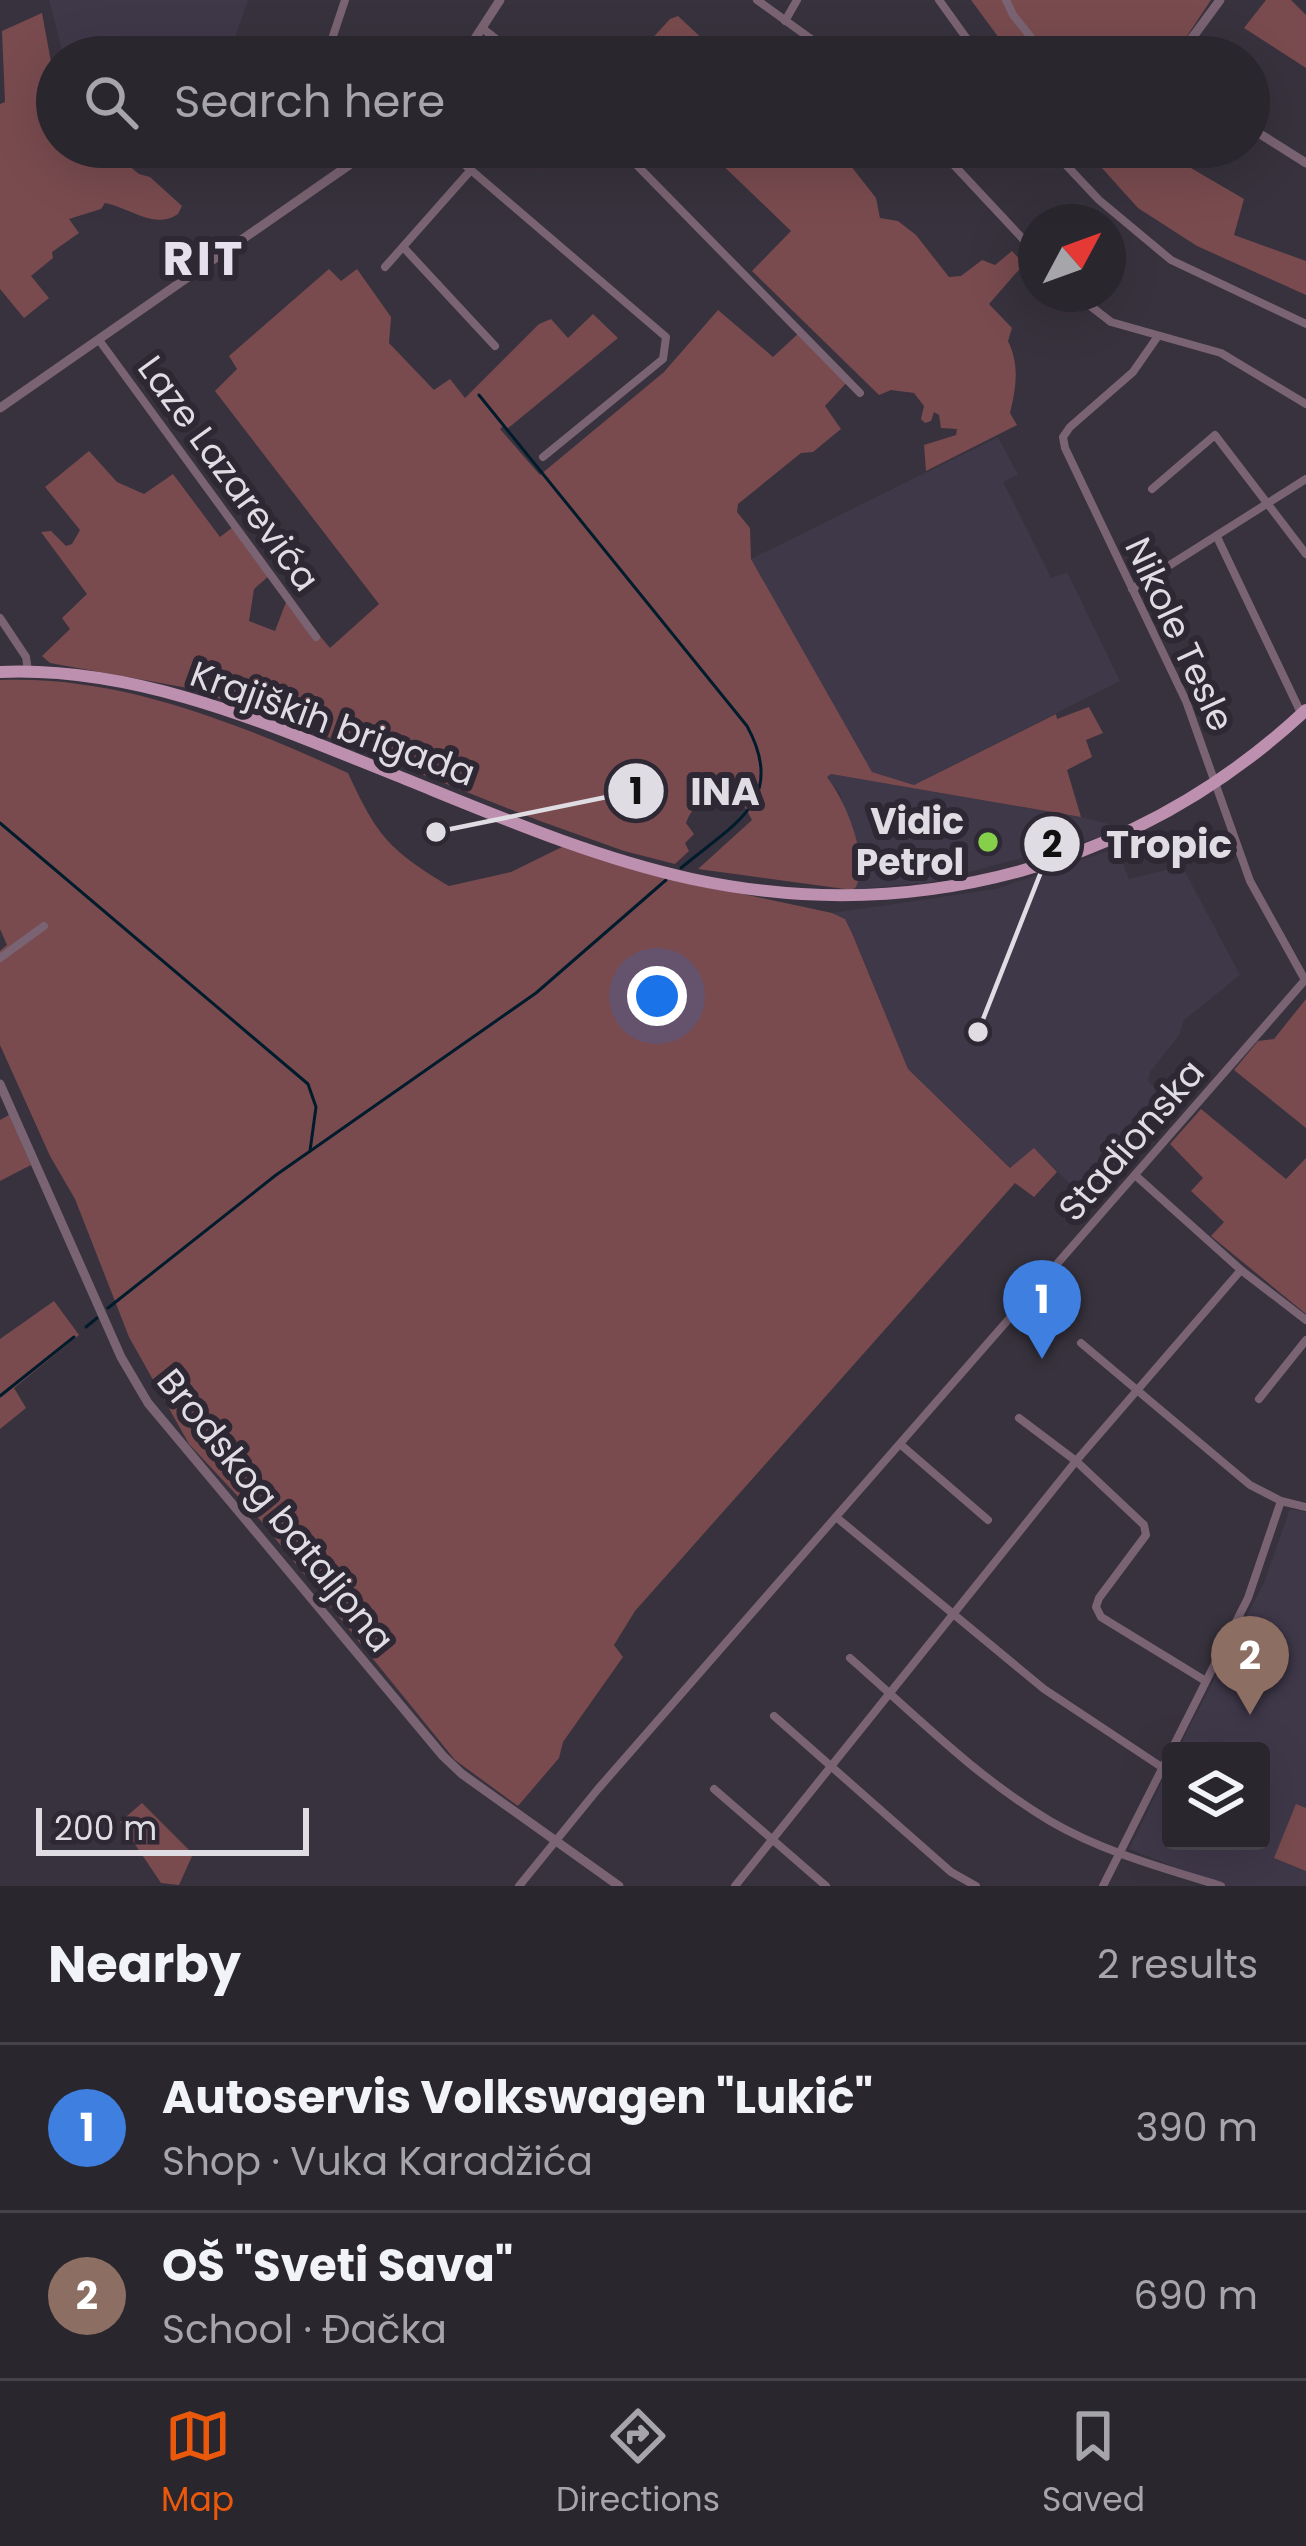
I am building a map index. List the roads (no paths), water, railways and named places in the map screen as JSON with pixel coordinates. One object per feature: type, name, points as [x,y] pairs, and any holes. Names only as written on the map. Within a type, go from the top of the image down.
[{"type":"main road","name":"Krajiških brigada","points":[[0,672],[28,671],[132,685],[225,709],[557,837],[671,874],[793,894],[886,895],[1020,871],[1088,848],[1156,819],[1215,784],[1304,712]]},
{"type":"street","points":[[333,36],[345,0]]},
{"type":"street","points":[[477,36],[500,0]]},
{"type":"street","points":[[757,0],[806,36]]},
{"type":"street","points":[[785,21],[797,0]]},
{"type":"street","points":[[939,0],[965,36]]},
{"type":"street","points":[[1006,0],[1030,36]]},
{"type":"street","points":[[1193,36],[1220,0]]},
{"type":"street","points":[[482,28],[492,36]]},
{"type":"street","points":[[1270,140],[1306,163]]},
{"type":"street","points":[[0,407],[345,168]]},
{"type":"street","points":[[467,168],[666,337],[668,344],[664,359],[651,371],[543,458]]},
{"type":"street","points":[[640,168],[860,393]]},
{"type":"street","points":[[957,168],[1018,234]]},
{"type":"street","points":[[1069,168],[1171,260],[1306,324]]},
{"type":"street","points":[[386,267],[470,171]]},
{"type":"street","points":[[404,248],[495,346]]},
{"type":"street","points":[[1099,312],[1112,322],[1221,353],[1306,404]]},
{"type":"street","name":"Nikole Tesle","points":[[1158,336],[1133,372],[1063,437],[1069,460],[1186,701],[1250,881],[1305,980]]},
{"type":"street","name":"Laze Lazarevića","points":[[99,340],[316,638]]},
{"type":"street","points":[[1152,489],[1215,435],[1306,554]]},
{"type":"street","points":[[1132,589],[1306,479]]},
{"type":"street","points":[[1217,537],[1304,712]]},
{"type":"street","points":[[0,618],[26,657],[28,671]]},
{"type":"street","points":[[0,958],[44,926]]},
{"type":"street","name":"Stadionska","points":[[520,1886],[1305,980]]},
{"type":"street","name":"Brodskog bataljona","points":[[0,1084],[122,1357],[156,1413],[443,1756],[619,1886]]},
{"type":"street","points":[[1135,1175],[1241,1270],[1306,1320]]},
{"type":"street","points":[[735,1886],[1076,1462],[1241,1270]]},
{"type":"street","points":[[1259,1399],[1306,1340]]},
{"type":"street","points":[[1081,1343],[1250,1485],[1306,1507]]},
{"type":"street","points":[[1019,1418],[1138,1517],[1146,1535],[1099,1598],[1096,1607],[1101,1617],[1204,1680]]},
{"type":"street","points":[[900,1444],[988,1520]]},
{"type":"street","points":[[1103,1886],[1248,1598],[1281,1501]]},
{"type":"street","points":[[836,1517],[1044,1689],[1160,1766]]},
{"type":"street","points":[[850,1658],[1005,1792],[1051,1821],[1118,1853],[1221,1886]]},
{"type":"street","points":[[774,1716],[951,1872],[976,1886]]},
{"type":"street","points":[[714,1789],[826,1886]]},
{"type":"waterway","points":[[479,395],[747,726],[758,752],[758,792],[736,824],[681,868]]},
{"type":"waterway","points":[[0,823],[308,1084],[316,1107],[310,1151]]},
{"type":"waterway","points":[[108,1308],[276,1175],[536,993],[666,880]]},
{"type":"waterway","points":[[86,1327],[97,1318]]},
{"type":"waterway","points":[[0,1396],[74,1337]]},
{"type":"place","name":"INA","points":[[436,832]]},
{"type":"place","name":"Vidic Petrol","points":[[988,842]]},
{"type":"place","name":"Tropic","points":[[978,1032]]},
{"type":"place","name":"Autoservis Volkswagen \"Lukić\"","points":[[1042,1359]]},
{"type":"place","name":"OŠ \"Sveti Sava\"","points":[[1250,1715]]},
{"type":"district","name":"RIT","points":[[204,258]]}]
